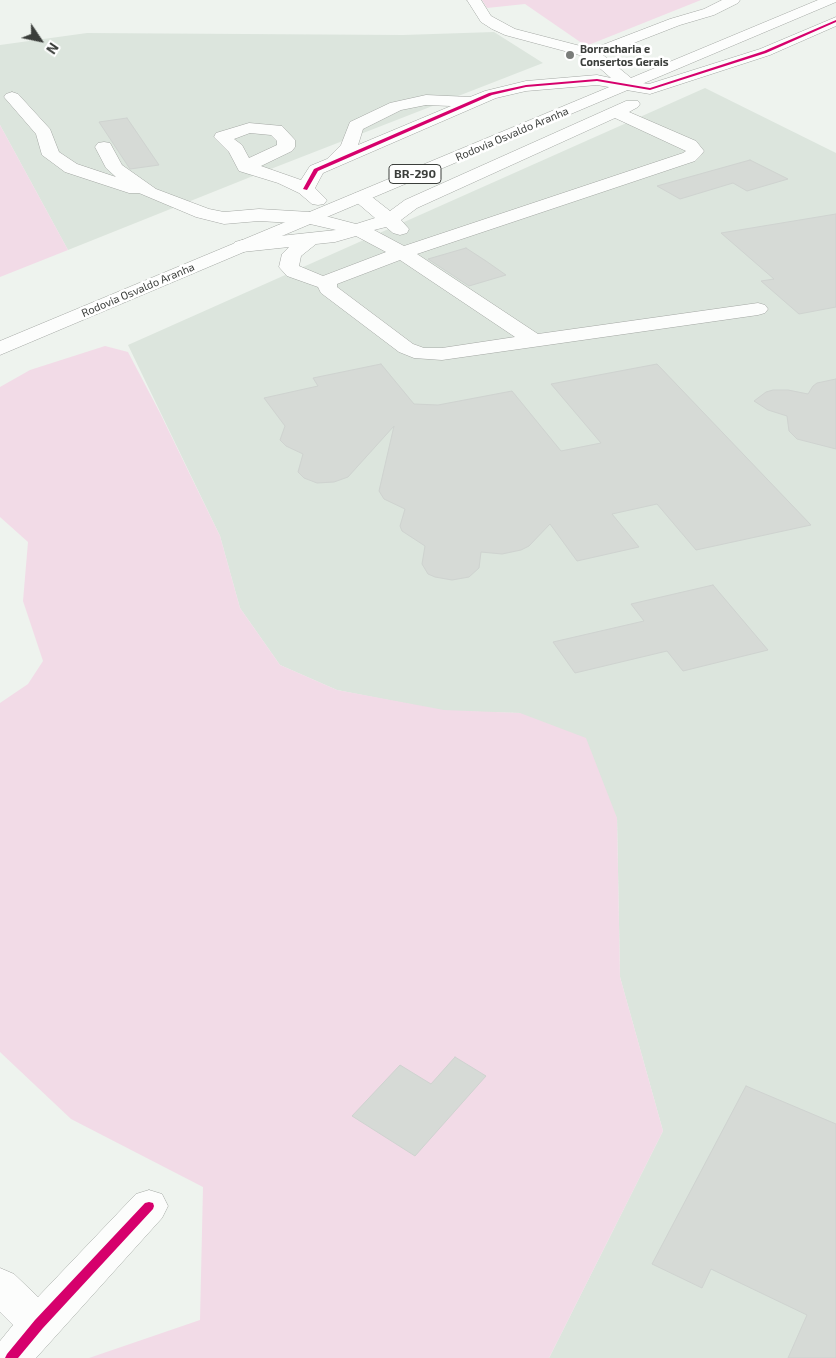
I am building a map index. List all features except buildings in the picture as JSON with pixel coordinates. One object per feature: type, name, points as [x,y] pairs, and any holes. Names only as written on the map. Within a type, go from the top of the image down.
[{"type":"main road","points":[[474,0],[486,19],[497,26],[510,32],[592,54],[630,84]]},
{"type":"main road","points":[[592,54],[675,22],[709,12],[733,0]]},
{"type":"main road","name":"Rodovia Osvaldo Aranha","points":[[0,349],[830,0]]},
{"type":"main road","points":[[242,246],[335,236],[360,230],[391,219],[411,204],[616,112],[639,100],[650,89],[765,52],[836,21]]},
{"type":"main road","points":[[305,189],[316,170],[491,94],[526,86],[597,80],[630,84],[650,89]]},
{"type":"main road","points":[[12,97],[44,132],[51,155],[71,168],[224,218],[259,215],[310,218],[360,230],[409,251],[541,340]]},
{"type":"main road","points":[[334,161],[349,147],[356,126],[396,106],[426,100],[474,101]]},
{"type":"main road","points":[[327,284],[330,280],[409,251],[689,157],[695,151],[690,145],[616,112]]},
{"type":"main road","points":[[104,147],[115,168],[150,193]]},
{"type":"main road","points":[[245,167],[284,179],[305,189],[313,197],[332,208]]},
{"type":"main road","points":[[411,204],[418,173]]},
{"type":"main road","points":[[360,197],[391,219],[409,251]]},
{"type":"main road","points":[[310,240],[292,254],[289,267],[294,272],[327,284]]},
{"type":"main road","points":[[327,284],[328,289],[406,348],[421,354],[442,354],[758,308]]},
{"type":"main road","points":[[11,1358],[39,1324],[149,1206]]},
{"type":"main road","points":[[0,1286],[39,1324]]},
{"type":"shaded area","points":[[482,0],[701,0],[586,46],[525,4],[487,8]]},
{"type":"shaded area","points":[[494,32],[543,63],[68,250],[0,125],[0,45],[87,33],[403,35]]},
{"type":"shaded area","points":[[705,88],[836,153],[836,1358],[549,1358],[663,1131],[620,977],[617,818],[520,713],[444,711],[337,690],[280,665],[240,608],[220,536],[128,345]]},
{"type":"shaded area","points":[[0,125],[68,250],[0,277]]},
{"type":"shaded area","points":[[105,346],[128,352],[220,536],[240,608],[280,665],[337,690],[444,710],[520,713],[586,738],[617,818],[620,977],[663,1131],[549,1358],[89,1358],[200,1320],[203,1187],[71,1119],[0,1052],[0,703],[28,684],[43,661],[23,601],[28,542],[0,517],[0,387],[30,370]]},
{"type":"cycle path","points":[[305,189],[316,170],[491,94],[526,86],[597,80],[650,89],[765,52],[836,21]]},
{"type":"cycle path","points":[[11,1358],[39,1324],[149,1206]]},
{"type":"place","name":"Borracharia e Consertos Gerais","points":[[570,55]]}]
